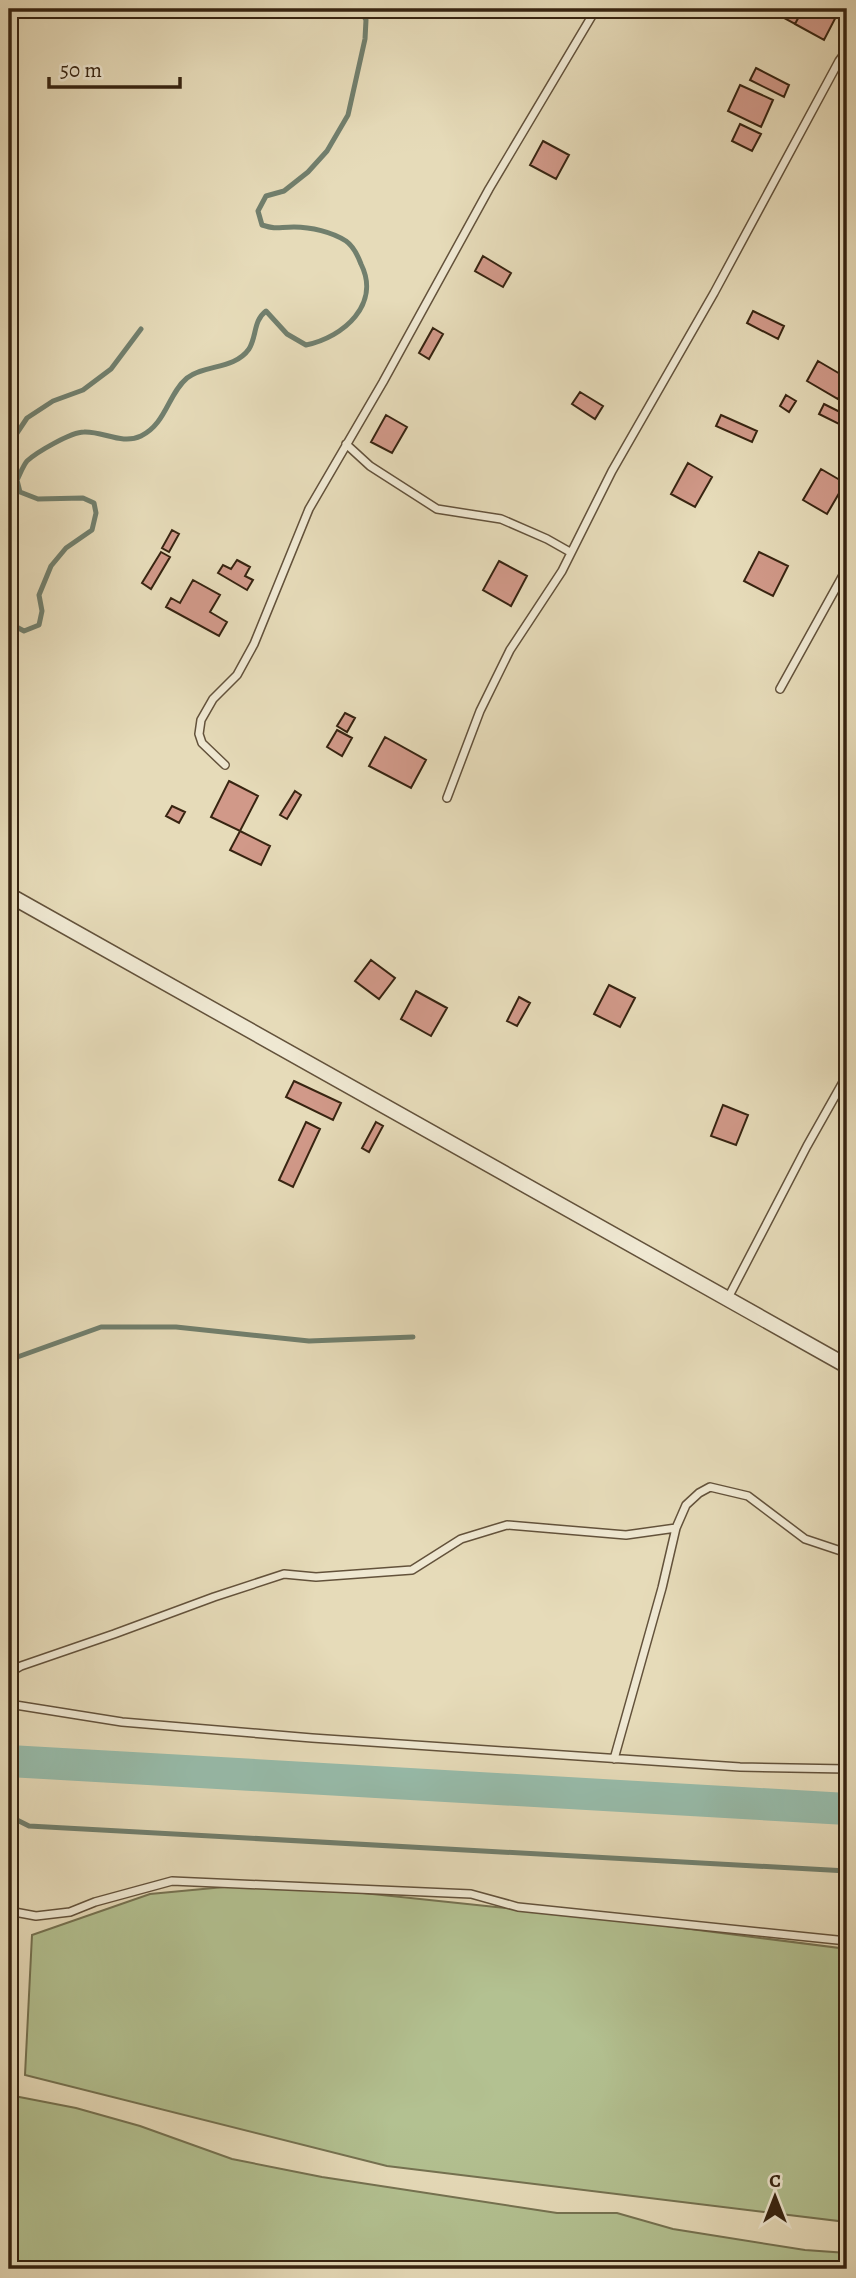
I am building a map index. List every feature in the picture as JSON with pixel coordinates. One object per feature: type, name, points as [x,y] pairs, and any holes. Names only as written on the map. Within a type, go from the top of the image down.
[{"type":"street","points":[[9,895],[847,1366]]},
{"type":"lane","points":[[225,765],[202,743],[199,734],[201,720],[213,699],[237,675],[254,644],[309,509],[383,382],[489,189],[596,9]]},
{"type":"lane","points":[[447,798],[480,711],[510,650],[562,571],[612,471],[714,293],[847,50]]},
{"type":"lane","points":[[346,444],[370,466],[438,509],[501,519],[570,552]]},
{"type":"lane","points":[[780,689],[847,568]]},
{"type":"lane","points":[[727,1298],[847,1075]]},
{"type":"lane","points":[[614,1759],[676,1528],[686,1505],[699,1493],[710,1487],[748,1496],[805,1539],[847,1553]]},
{"type":"lane","points":[[9,1673],[21,1665],[284,1574],[316,1577],[412,1570],[461,1539],[508,1525],[626,1535],[676,1528]]},
{"type":"lane","points":[[9,1703],[122,1722],[740,1768],[847,1769]]},
{"type":"lane","points":[[9,1911],[36,1916],[70,1912],[95,1902],[172,1881],[471,1894],[518,1907],[847,1941]]},
{"type":"green space","points":[[268,1883],[628,1921],[847,1949],[847,2222],[387,2166],[25,2075],[32,1935],[150,1894]]},
{"type":"green space","points":[[9,2095],[76,2108],[140,2126],[232,2159],[322,2177],[557,2213],[617,2213],[673,2229],[805,2250],[847,2253],[847,2269],[9,2269]]},
{"type":"building","points":[[777,9],[803,9],[795,24],[775,13]]},
{"type":"building","points":[[803,9],[840,9],[824,40],[795,24]]},
{"type":"building","points":[[756,68],[789,85],[784,97],[750,80]]},
{"type":"building","points":[[740,85],[773,100],[761,127],[728,111]]},
{"type":"building","points":[[740,124],[761,134],[752,151],[732,141]]},
{"type":"building","points":[[543,141],[569,155],[556,179],[530,165]]},
{"type":"building","points":[[483,256],[511,273],[503,287],[475,271]]},
{"type":"building","points":[[753,311],[784,326],[778,339],[747,323]]},
{"type":"building","points":[[433,328],[443,334],[429,359],[419,353]]},
{"type":"building","points":[[818,361],[847,378],[838,399],[807,381]]},
{"type":"building","points":[[580,392],[603,406],[595,419],[572,404]]},
{"type":"building","points":[[786,395],[796,401],[789,412],[780,406]]},
{"type":"building","points":[[824,404],[844,414],[839,424],[819,414]]},
{"type":"building","points":[[386,415],[407,427],[392,453],[371,442]]},
{"type":"building","points":[[721,415],[757,431],[752,442],[716,426]]},
{"type":"building","points":[[688,463],[712,477],[695,507],[671,494]]},
{"type":"building","points":[[821,469],[845,483],[827,514],[803,500]]},
{"type":"building","points":[[172,530],[179,534],[169,552],[162,548]]},
{"type":"building","points":[[161,552],[170,557],[151,589],[142,583]]},
{"type":"building","points":[[759,552],[788,566],[773,596],[744,581]]},
{"type":"building","points":[[237,560],[250,567],[245,576],[253,580],[247,590],[218,573],[223,565],[231,569]]},
{"type":"building","points":[[499,561],[527,576],[511,606],[483,590]]},
{"type":"building","points":[[193,580],[220,595],[210,612],[227,622],[219,636],[166,607],[171,598],[180,603]]},
{"type":"building","points":[[345,713],[355,718],[347,732],[337,726]]},
{"type":"building","points":[[337,730],[352,738],[342,756],[327,747]]},
{"type":"building","points":[[385,737],[426,760],[411,788],[369,766]]},
{"type":"building","points":[[229,781],[258,796],[240,831],[211,817]]},
{"type":"building","points":[[295,791],[301,795],[287,819],[280,815]]},
{"type":"building","points":[[172,806],[185,812],[179,823],[166,816]]},
{"type":"building","points":[[240,831],[270,846],[261,865],[230,850]]},
{"type":"building","points":[[371,960],[395,978],[379,999],[355,981]]},
{"type":"building","points":[[609,985],[635,998],[620,1027],[594,1014]]},
{"type":"building","points":[[416,991],[447,1008],[431,1036],[401,1019]]},
{"type":"building","points":[[519,997],[530,1003],[517,1026],[507,1021]]},
{"type":"building","points":[[294,1081],[341,1103],[333,1120],[286,1097]]},
{"type":"building","points":[[723,1105],[748,1115],[736,1145],[711,1136]]},
{"type":"building","points":[[306,1122],[320,1129],[293,1187],[279,1180]]},
{"type":"building","points":[[376,1122],[383,1126],[369,1152],[362,1148]]},
{"type":"waterway","points":[[9,623],[24,631],[39,625],[42,611],[39,595],[51,566],[66,548],[92,530],[96,513],[94,503],[83,498],[38,499],[20,492],[17,480],[27,461],[54,443],[78,433],[91,432],[127,439],[149,431],[162,417],[175,392],[187,378],[243,356],[249,349],[259,319],[266,311],[287,334],[306,345],[333,335],[355,316],[362,305],[366,279],[349,243],[314,229],[262,225],[258,211],[266,196],[284,191],[308,172],[327,151],[348,115],[365,39],[366,20],[360,9]]},
{"type":"waterway","points":[[9,445],[27,418],[53,401],[83,390],[111,369],[141,329]]},
{"type":"waterway","points":[[9,1360],[101,1327],[176,1327],[309,1341],[413,1337]]},
{"type":"waterway","points":[[9,1761],[847,1809]]},
{"type":"waterway","points":[[9,1816],[29,1826],[847,1871]]}]
